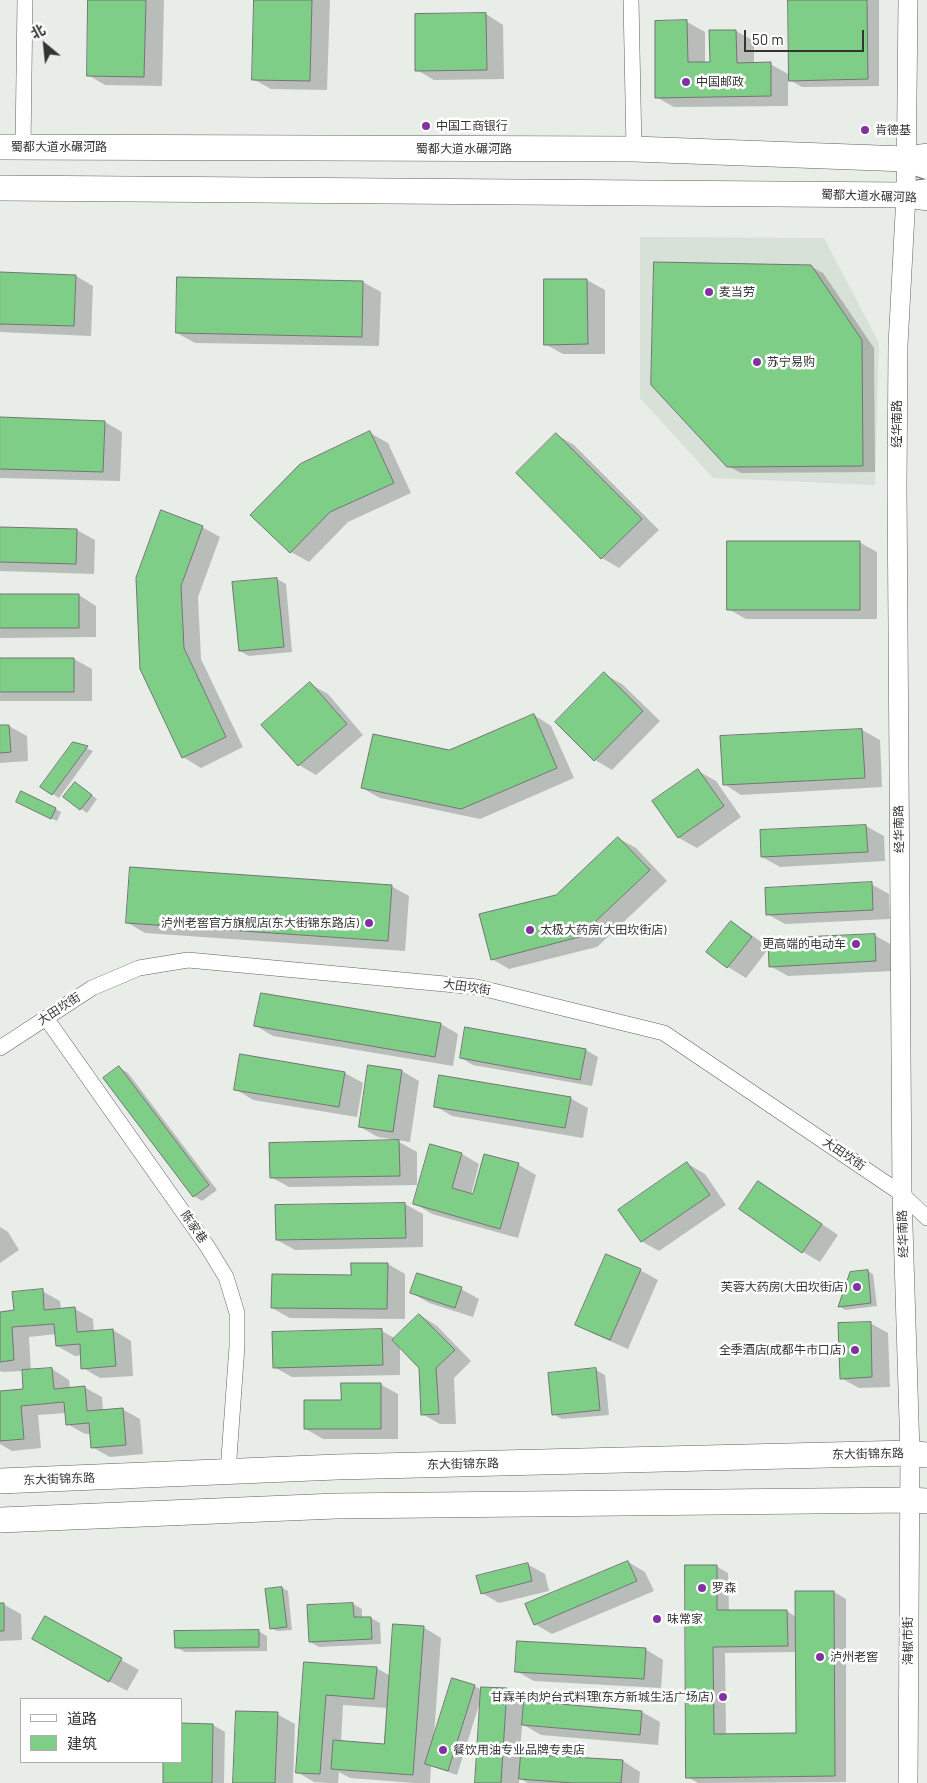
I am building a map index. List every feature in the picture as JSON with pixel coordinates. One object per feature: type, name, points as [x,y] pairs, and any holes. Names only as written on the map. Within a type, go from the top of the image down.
[{"type":"main road","name":"蜀都大道水碾河路","points":[[11,147],[634,149],[920,160]]},
{"type":"main road","name":"蜀都大道水碾河路","points":[[0,188],[920,195]]},
{"type":"main road","name":"东大街锦东路","points":[[0,1481],[337,1467],[918,1454]]},
{"type":"main road","points":[[0,1520],[336,1506],[918,1500]]},
{"type":"street","points":[[11,147],[25,0]]},
{"type":"street","points":[[631,0],[634,149]]},
{"type":"street","name":"经华南路","points":[[908,0],[905,127],[920,160],[920,195],[898,345],[897,477],[902,1194],[918,1454],[918,1500]]},
{"type":"street","name":"大田坎街","points":[[0,1048],[92,988],[139,968],[188,960],[477,987],[664,1032],[902,1194],[927,1218]]},
{"type":"street","name":"陈家巷","points":[[46,1018],[207,1246],[226,1277],[237,1313],[237,1346],[228,1472]]},
{"type":"street","name":"海椒市街","points":[[908,1783],[918,1500]]},
{"type":"shaded area","name":"苏宁易购","points":[[640,237],[824,238],[879,343],[875,485],[713,478],[640,398]]},
{"type":"building","points":[[88,0],[146,0],[144,77],[87,76]]},
{"type":"building","points":[[254,0],[312,0],[310,81],[252,80]]},
{"type":"building","points":[[788,0],[867,0],[868,79],[789,81]]},
{"type":"building","points":[[486,13],[487,70],[415,71],[415,14]]},
{"type":"building","points":[[687,20],[688,62],[710,62],[709,30],[736,30],[737,63],[771,62],[771,96],[655,98],[655,21]]},
{"type":"building","name":"苏宁易购","points":[[654,262],[811,265],[862,340],[863,466],[727,467],[651,385]]},
{"type":"building","points":[[0,272],[76,275],[74,326],[0,324]]},
{"type":"building","points":[[177,277],[363,281],[362,337],[176,333]]},
{"type":"building","points":[[544,279],[587,279],[588,344],[544,345]]},
{"type":"building","points":[[0,417],[105,421],[103,472],[0,469]]},
{"type":"building","points":[[370,431],[394,483],[330,512],[290,553],[250,515],[300,464]]},
{"type":"building","points":[[556,433],[642,519],[601,559],[516,473]]},
{"type":"building","points":[[161,510],[203,526],[181,586],[184,648],[226,737],[182,758],[140,669],[136,578]]},
{"type":"building","points":[[0,527],[77,529],[76,564],[0,562]]},
{"type":"building","points":[[727,541],[860,541],[860,610],[727,610]]},
{"type":"building","points":[[277,578],[284,647],[239,651],[232,582]]},
{"type":"building","points":[[0,594],[79,594],[79,628],[0,628]]},
{"type":"building","points":[[0,658],[74,658],[74,692],[0,692]]},
{"type":"building","points":[[604,672],[643,711],[594,761],[555,722]]},
{"type":"building","points":[[310,682],[347,724],[298,766],[261,725]]},
{"type":"building","points":[[534,714],[557,768],[461,809],[361,788],[373,734],[449,750]]},
{"type":"building","points":[[0,725],[9,725],[11,752],[0,753]]},
{"type":"building","points":[[862,729],[865,778],[723,785],[720,736]]},
{"type":"building","points":[[73,742],[88,746],[52,795],[40,787]]},
{"type":"building","points":[[698,769],[724,806],[678,838],[652,801]]},
{"type":"building","points":[[75,782],[92,795],[80,810],[63,797]]},
{"type":"building","points":[[21,791],[56,808],[51,819],[16,802]]},
{"type":"building","points":[[866,825],[868,852],[761,857],[760,830]]},
{"type":"building","points":[[618,837],[650,870],[579,937],[491,960],[479,914],[556,895]]},
{"type":"building","points":[[130,867],[392,885],[388,941],[126,923]]},
{"type":"building","points":[[872,882],[873,910],[766,915],[765,888]]},
{"type":"building","points":[[731,921],[752,937],[727,968],[706,952]]},
{"type":"building","points":[[875,934],[876,961],[769,967],[768,939]]},
{"type":"building","points":[[261,993],[441,1023],[435,1057],[254,1026]]},
{"type":"building","points":[[465,1027],[586,1049],[580,1080],[460,1058]]},
{"type":"building","points":[[240,1054],[345,1072],[339,1107],[234,1090]]},
{"type":"building","points":[[368,1065],[402,1070],[393,1132],[359,1127]]},
{"type":"building","points":[[119,1066],[209,1185],[193,1197],[103,1078]]},
{"type":"building","points":[[439,1075],[571,1097],[565,1128],[434,1107]]},
{"type":"building","points":[[399,1140],[400,1176],[270,1178],[269,1143]]},
{"type":"building","points":[[430,1144],[462,1153],[452,1188],[473,1194],[484,1154],[519,1163],[500,1229],[413,1204]]},
{"type":"building","points":[[687,1162],[710,1195],[641,1242],[618,1210]]},
{"type":"building","points":[[758,1181],[822,1224],[802,1253],[739,1209]]},
{"type":"building","points":[[405,1203],[406,1238],[276,1240],[275,1205]]},
{"type":"building","points":[[606,1254],[641,1269],[610,1340],[575,1325]]},
{"type":"building","points":[[351,1263],[388,1263],[387,1309],[271,1308],[272,1274],[351,1275]]},
{"type":"building","points":[[868,1270],[871,1303],[838,1307],[850,1272]]},
{"type":"building","points":[[417,1273],[462,1287],[455,1308],[410,1293]]},
{"type":"building","points":[[43,1289],[44,1310],[75,1307],[77,1332],[113,1329],[116,1366],[81,1369],[80,1344],[56,1346],[54,1324],[12,1327],[14,1360],[0,1362],[0,1312],[14,1310],[12,1292]]},
{"type":"building","points":[[419,1314],[455,1350],[436,1368],[439,1414],[421,1415],[419,1368],[392,1340]]},
{"type":"building","name":"全季酒店(成都牛市口店)","points":[[871,1322],[872,1377],[840,1379],[838,1323]]},
{"type":"building","points":[[382,1329],[383,1365],[273,1368],[272,1332]]},
{"type":"building","points":[[52,1368],[54,1389],[85,1386],[87,1411],[123,1408],[126,1445],[91,1448],[89,1423],[66,1425],[64,1402],[21,1406],[24,1439],[0,1441],[0,1391],[23,1389],[22,1370]]},
{"type":"building","points":[[596,1368],[600,1410],[552,1415],[548,1373]]},
{"type":"building","points":[[341,1383],[381,1383],[381,1429],[304,1429],[304,1400],[341,1400]]},
{"type":"building","points":[[628,1561],[637,1581],[534,1625],[525,1604]]},
{"type":"building","points":[[528,1563],[532,1581],[481,1594],[476,1576]]},
{"type":"building","points":[[685,1565],[717,1565],[717,1610],[787,1610],[788,1646],[713,1647],[714,1734],[796,1733],[795,1591],[834,1591],[835,1776],[686,1778]]},
{"type":"building","points":[[282,1587],[287,1627],[270,1629],[265,1589]]},
{"type":"building","points":[[0,1603],[4,1603],[4,1631],[0,1631]]},
{"type":"building","points":[[353,1603],[354,1617],[371,1617],[372,1639],[309,1642],[307,1605]]},
{"type":"building","points":[[45,1616],[122,1658],[109,1682],[32,1639]]},
{"type":"building","points":[[393,1624],[424,1626],[413,1775],[331,1769],[333,1740],[384,1744]]},
{"type":"building","points":[[259,1630],[259,1647],[175,1648],[174,1631]]},
{"type":"building","points":[[517,1641],[646,1648],[644,1679],[515,1672]]},
{"type":"building","points":[[304,1662],[377,1667],[374,1699],[326,1695],[320,1774],[296,1773]]},
{"type":"building","points":[[452,1678],[475,1685],[448,1771],[425,1764]]},
{"type":"building","points":[[481,1687],[507,1688],[501,1783],[475,1783]]},
{"type":"building","points":[[524,1701],[642,1711],[640,1735],[522,1725]]},
{"type":"building","points":[[236,1711],[278,1712],[275,1783],[233,1783]]},
{"type":"building","points":[[182,1723],[213,1724],[212,1783],[163,1783],[163,1763],[182,1763]]},
{"type":"building","points":[[521,1754],[623,1760],[621,1783],[573,1783],[519,1779]]},
{"type":"place","name":"中国邮政","points":[[686,82]]},
{"type":"place","name":"中国工商银行","points":[[426,126]]},
{"type":"place","name":"肯德基","points":[[865,130]]},
{"type":"place","name":"麦当劳","points":[[709,292]]},
{"type":"place","name":"苏宁易购","points":[[757,362]]},
{"type":"place","name":"泸州老窖官方旗舰店(东大街锦东路店)","points":[[369,923]]},
{"type":"place","name":"太极大药房(大田坎街店)","points":[[530,930]]},
{"type":"place","name":"更高端的电动车","points":[[856,944]]},
{"type":"place","name":"芙蓉大药房(大田坎街店)","points":[[857,1287]]},
{"type":"place","name":"全季酒店(成都牛市口店)","points":[[855,1350]]},
{"type":"place","name":"罗森","points":[[702,1588]]},
{"type":"place","name":"味常家","points":[[657,1619]]},
{"type":"place","name":"泸州老窖","points":[[820,1657]]},
{"type":"place","name":"甘霖羊肉炉台式料理(东方新城生活广场店)","points":[[723,1697]]},
{"type":"place","name":"餐饮用油专业品牌专卖店","points":[[443,1750]]}]
